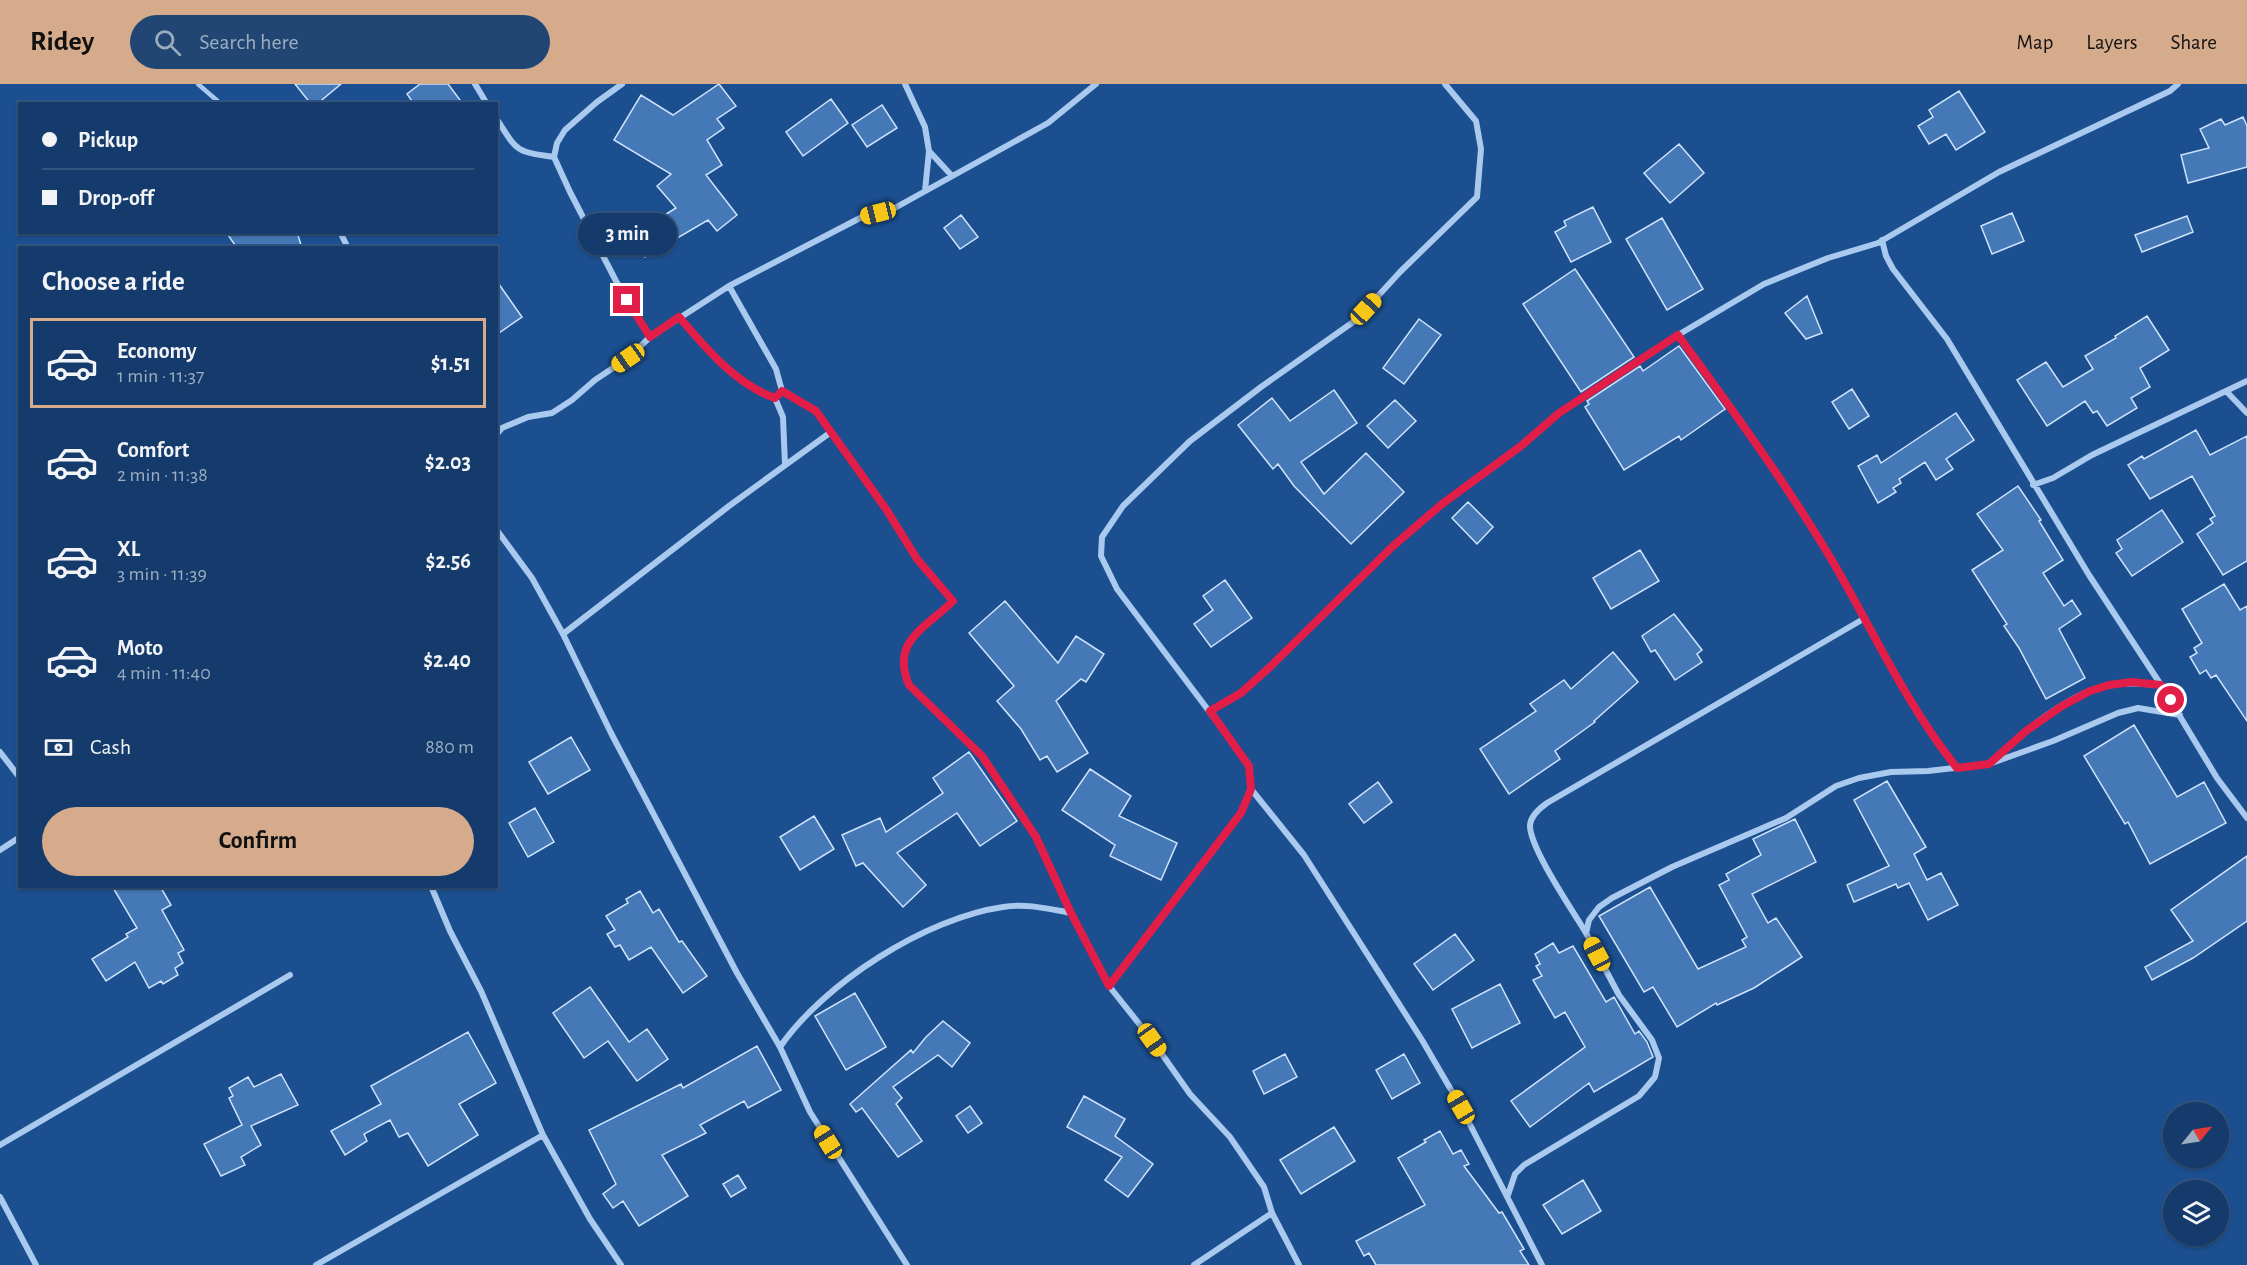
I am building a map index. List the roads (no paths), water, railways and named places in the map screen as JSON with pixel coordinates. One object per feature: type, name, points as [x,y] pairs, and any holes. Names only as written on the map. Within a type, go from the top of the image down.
[{"type":"street","points":[[475,84],[486,102]]},
{"type":"street","points":[[622,84],[565,130],[556,143],[554,157],[616,281],[650,337]]},
{"type":"street","points":[[905,84],[925,127],[929,151],[925,191]]},
{"type":"street","points":[[498,433],[502,428],[528,417],[552,413],[573,400],[595,380],[628,358],[650,337],[729,286],[862,217],[893,209],[1048,123],[1096,84]]},
{"type":"street","points":[[1109,986],[1241,813],[1251,789],[1249,766],[1117,589],[1101,556],[1102,537],[1123,506],[1190,441],[1261,387],[1356,320],[1400,272],[1478,197],[1481,149],[1476,121],[1445,84]]},
{"type":"street","points":[[1210,711],[1241,693],[1264,673],[1392,547],[1442,504],[1521,446],[1559,413],[1678,335],[1764,284],[1828,258],[1882,240],[1999,172],[2160,96],[2178,84]]},
{"type":"street","points":[[498,121],[522,153],[554,157]]},
{"type":"street","points":[[929,151],[952,176]]},
{"type":"street","points":[[1882,240],[1886,256],[1893,269],[1947,339],[2033,485],[2180,714],[2217,778],[2247,818]]},
{"type":"street","points":[[729,286],[776,369],[782,391],[816,411],[886,509],[917,559],[953,601],[908,642],[902,670],[909,685],[982,756],[1036,837],[1071,913],[1109,986],[1152,1040],[1190,1094],[1230,1137],[1264,1187],[1272,1213],[1299,1265]]},
{"type":"street","points":[[679,317],[725,367],[757,392],[775,398],[783,417],[785,465]]},
{"type":"street","points":[[1678,335],[1756,443],[1796,504],[1865,618],[1920,717],[1957,768]]},
{"type":"street","points":[[2033,485],[2053,478],[2092,454],[2228,392],[2247,381]]},
{"type":"street","points":[[775,398],[782,391]]},
{"type":"street","points":[[2228,392],[2247,412]]},
{"type":"street","points":[[562,634],[831,432]]},
{"type":"street","points":[[498,532],[532,578],[737,973],[780,1047],[810,1112],[907,1265]]},
{"type":"street","points":[[1508,1195],[1515,1174],[1524,1165],[1639,1095],[1655,1077],[1659,1058],[1652,1040],[1619,995],[1534,842],[1530,824],[1535,813],[1547,803],[1865,618]]},
{"type":"street","points":[[1989,764],[2026,731],[2062,706],[2090,691],[2109,685],[2132,682],[2161,685]]},
{"type":"street","points":[[1586,933],[1589,920],[1599,907],[1612,898],[1672,867],[1786,818],[1836,786],[1859,778],[1891,772],[1989,764],[2053,741],[2118,713],[2138,708],[2180,714]]},
{"type":"street","points":[[0,752],[18,775]]},
{"type":"street","points":[[1251,789],[1304,855],[1422,1040],[1508,1195],[1542,1265]]},
{"type":"street","points":[[0,850],[18,838]]},
{"type":"street","points":[[432,888],[450,931],[481,991],[543,1135],[591,1219],[621,1265]]},
{"type":"street","points":[[780,1047],[790,1031],[820,1001],[850,977],[926,930],[947,921],[1004,907],[1031,906],[1071,913]]},
{"type":"street","points":[[0,1145],[290,975]]},
{"type":"street","points":[[316,1265],[543,1135]]},
{"type":"street","points":[[0,1197],[36,1265]]},
{"type":"street","points":[[1194,1265],[1272,1213]]},
{"type":"lane","points":[[198,84],[219,102]]}]
